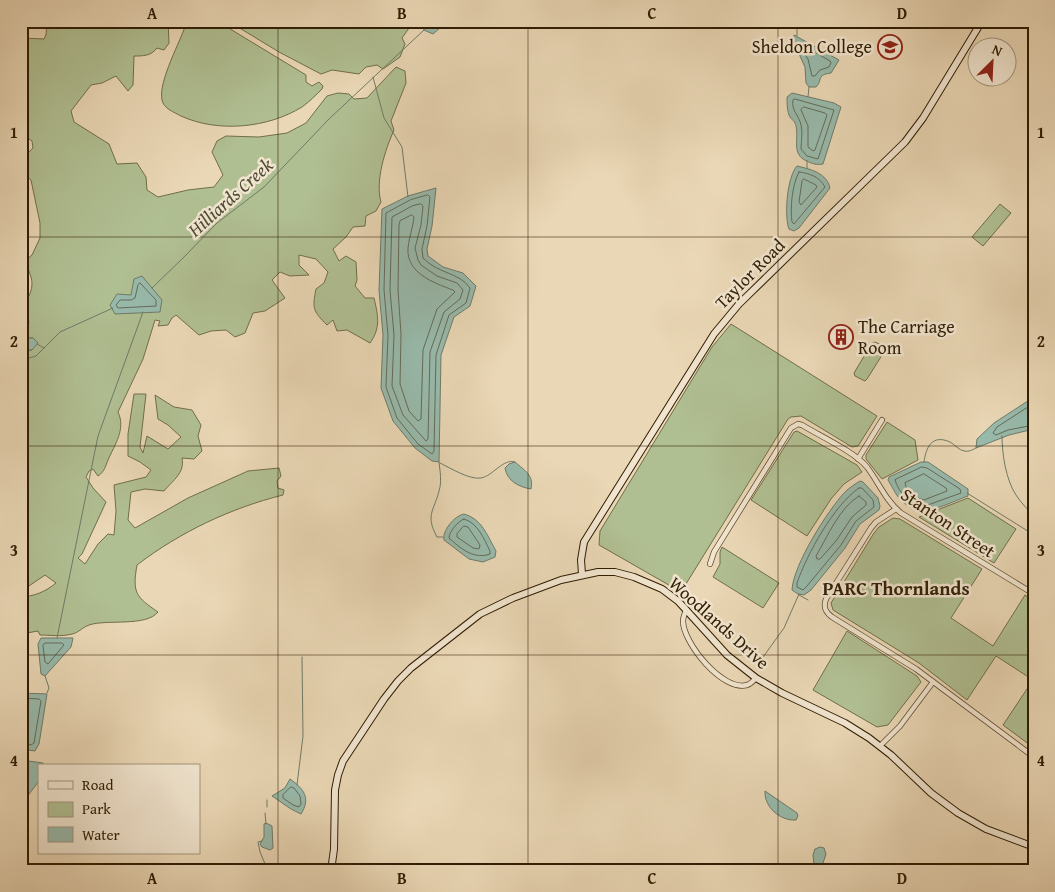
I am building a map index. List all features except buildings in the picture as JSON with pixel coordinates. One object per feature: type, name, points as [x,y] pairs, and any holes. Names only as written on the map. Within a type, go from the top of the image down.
[{"type":"main road","name":"Taylor Road","points":[[582,574],[581,560],[584,542],[714,334],[739,304],[905,142],[982,21]]},
{"type":"main road","name":"Woodlands Drive","points":[[331,871],[334,842],[335,790],[338,775],[343,761],[384,699],[398,682],[411,668],[480,614],[513,598],[561,580],[598,572],[615,572],[634,577],[662,589],[686,610],[716,644],[742,669],[782,693],[845,723],[880,746],[930,793],[958,813],[986,829],[1034,847]]},
{"type":"street","points":[[858,459],[882,420]]},
{"type":"street","name":"Stanton Street","points":[[710,564],[714,552],[794,425],[802,425],[858,459],[866,467],[890,504],[896,509],[1034,594]]},
{"type":"street","points":[[896,509],[876,522],[871,528],[826,599],[824,605],[828,614],[916,669],[1034,757]]},
{"type":"street","points":[[686,610],[683,621],[684,629],[701,660],[709,668],[738,685],[745,686],[751,684],[756,678]]},
{"type":"street","points":[[880,746],[900,726],[933,682]]},
{"type":"green space","points":[[47,21],[168,21],[169,43],[164,50],[157,48],[155,51],[144,56],[134,56],[133,85],[128,91],[116,76],[102,83],[91,85],[71,111],[74,122],[109,144],[117,164],[137,163],[146,177],[147,190],[158,197],[188,190],[214,187],[223,175],[212,152],[217,141],[226,136],[259,137],[287,133],[306,123],[327,96],[338,93],[349,94],[354,99],[367,98],[396,67],[405,71],[406,83],[391,121],[394,130],[384,156],[380,175],[379,194],[381,202],[376,211],[366,216],[365,226],[353,227],[346,237],[333,249],[339,261],[346,256],[356,262],[357,280],[355,286],[365,298],[374,298],[377,327],[370,343],[347,330],[337,331],[333,320],[327,325],[316,313],[314,301],[316,289],[324,283],[328,272],[316,259],[299,255],[299,265],[309,275],[290,276],[280,272],[272,280],[285,298],[265,311],[253,313],[245,333],[235,337],[226,330],[211,331],[199,335],[176,315],[168,325],[158,326],[160,321],[155,320],[143,359],[118,412],[121,424],[116,442],[102,472],[98,476],[93,469],[89,471],[86,477],[106,502],[82,554],[78,558],[85,564],[98,544],[108,534],[114,535],[116,511],[114,485],[146,477],[151,470],[128,456],[128,434],[134,394],[146,394],[140,447],[143,453],[147,436],[168,449],[181,437],[158,419],[155,395],[174,407],[192,410],[201,425],[198,436],[202,451],[194,459],[182,458],[180,472],[164,491],[145,489],[131,492],[128,520],[135,528],[188,498],[248,471],[279,468],[281,476],[277,481],[278,488],[284,490],[283,495],[244,507],[207,522],[153,553],[137,565],[135,582],[137,593],[140,598],[158,612],[152,617],[136,621],[97,623],[74,633],[60,636],[40,635],[38,631],[21,634],[21,597],[40,593],[56,583],[45,575],[26,588],[21,586],[21,544],[26,539],[25,535],[21,533],[21,431],[23,426],[21,401],[24,388],[21,385],[21,350],[32,350],[33,338],[24,338],[29,322],[21,312],[21,309],[29,296],[32,286],[28,269],[24,262],[32,255],[40,238],[40,223],[31,180],[21,171],[22,153],[29,152],[33,148],[32,141],[26,137],[21,137],[21,38],[44,39]]},
{"type":"green space","points":[[187,21],[217,21],[306,75],[306,82],[312,86],[319,82],[323,86],[322,89],[302,107],[274,120],[259,124],[243,126],[211,125],[181,116],[165,106],[162,100],[162,92],[163,82]]},
{"type":"green space","points":[[228,21],[414,21],[402,38],[405,44],[400,57],[383,69],[377,65],[366,67],[359,74],[332,70],[321,74],[279,52]]},
{"type":"green space","points":[[1000,204],[1011,213],[983,246],[972,237]]},
{"type":"green space","points":[[731,324],[877,416],[858,446],[852,447],[801,416],[788,419],[681,592],[599,545],[600,531],[712,347]]},
{"type":"green space","points":[[875,342],[884,346],[884,352],[865,381],[855,376],[854,373],[872,343]]},
{"type":"green space","points":[[887,422],[915,440],[918,460],[882,479],[866,459],[866,455]]},
{"type":"green space","points":[[797,431],[857,465],[862,472],[844,484],[831,499],[807,536],[751,500],[794,432]]},
{"type":"green space","points":[[968,498],[1016,529],[994,563],[919,517]]},
{"type":"green space","points":[[893,518],[900,519],[982,569],[951,618],[993,646],[1025,595],[1034,602],[1034,748],[1003,725],[1033,680],[996,656],[967,700],[919,663],[833,610],[831,603],[874,533],[879,527]]},
{"type":"green space","points":[[722,547],[779,583],[763,608],[713,577],[720,564]]},
{"type":"green space","points":[[847,631],[917,676],[921,682],[888,725],[877,727],[813,690]]},
{"type":"water","points":[[448,21],[433,34],[424,30],[422,22]]},
{"type":"water","points":[[794,35],[839,60],[831,73],[822,76],[816,87],[809,87],[806,83],[805,67],[794,43]]},
{"type":"water","points":[[792,93],[834,103],[841,107],[823,164],[811,163],[802,158],[797,151],[796,126],[789,115],[787,107],[787,97]]},
{"type":"water","points":[[797,166],[822,175],[830,188],[799,228],[794,231],[789,229],[787,223],[787,206],[791,179]]},
{"type":"water","points":[[436,188],[432,226],[427,249],[428,256],[443,267],[463,273],[476,286],[470,306],[454,317],[441,355],[439,462],[432,461],[415,448],[393,421],[381,388],[383,335],[379,290],[382,209],[408,196]]},
{"type":"water","points":[[142,276],[162,300],[160,312],[115,314],[110,305],[117,294],[131,295],[134,279]]},
{"type":"water","points":[[21,338],[33,338],[38,343],[32,350],[21,350]]},
{"type":"water","points":[[1034,397],[1034,429],[1009,435],[976,448],[977,439],[994,423]]},
{"type":"water","points":[[515,462],[530,477],[531,489],[518,485],[506,473],[505,468]]},
{"type":"water","points":[[921,462],[928,462],[968,489],[968,496],[944,506],[927,510],[911,508],[904,503],[893,489],[888,480],[889,477]]},
{"type":"water","points":[[860,481],[878,498],[879,510],[860,524],[845,548],[811,590],[804,595],[798,594],[792,590],[794,579],[812,538],[838,500]]},
{"type":"water","points":[[460,515],[470,516],[483,528],[496,551],[495,557],[483,562],[469,559],[444,540],[445,532],[450,524]]},
{"type":"water","points":[[41,638],[73,638],[71,647],[45,676],[41,674],[38,644]]},
{"type":"water","points":[[21,693],[47,694],[39,744],[35,751],[28,750],[22,746]]},
{"type":"water","points":[[21,760],[43,763],[38,764],[38,782],[26,798],[21,798]]},
{"type":"water","points":[[290,779],[299,786],[306,799],[301,814],[272,796],[285,788]]},
{"type":"water","points":[[765,791],[797,813],[796,820],[784,818],[774,812],[767,802]]},
{"type":"water","points":[[264,824],[272,826],[273,848],[270,850],[262,847],[260,844],[264,837]]},
{"type":"water","points":[[824,848],[826,854],[822,866],[819,867],[814,864],[813,855],[815,849]]},
{"type":"waterway","points":[[797,21],[797,36]]},
{"type":"waterway","name":"Hilliards Creek","points":[[152,288],[217,223],[264,187],[329,119],[424,30]]},
{"type":"waterway","points":[[373,77],[384,118],[402,147],[408,197]]},
{"type":"waterway","points":[[808,97],[809,87]]},
{"type":"waterway","points":[[807,161],[807,168]]},
{"type":"waterway","name":"Hilliards Creek","points":[[21,360],[36,356],[60,332],[113,308]]},
{"type":"waterway","points":[[57,638],[98,436],[143,312]]},
{"type":"waterway","name":"Hilliards Creek","points":[[37,344],[44,348]]},
{"type":"waterway","points":[[1002,436],[1004,459],[1010,482],[1018,498],[1034,517]]},
{"type":"waterway","points":[[924,462],[926,451],[934,441],[944,440],[964,451],[976,448]]},
{"type":"waterway","points":[[439,462],[440,488],[431,518],[433,530],[437,537],[443,537]]},
{"type":"waterway","points":[[440,463],[460,473],[481,478],[506,463],[515,462]]},
{"type":"waterway","points":[[967,493],[1034,535]]},
{"type":"waterway","points":[[758,664],[784,628],[799,594]]},
{"type":"waterway","points":[[799,595],[808,600]]},
{"type":"waterway","points":[[297,785],[303,736],[302,657]]},
{"type":"waterway","points":[[45,676],[49,688],[47,693]]},
{"type":"waterway","points":[[21,761],[21,753],[24,747]]},
{"type":"waterway","points":[[267,800],[267,807]]},
{"type":"waterway","points":[[265,813],[266,824]]},
{"type":"waterway","points":[[262,841],[258,842],[268,871]]},
{"type":"place","name":"Sheldon College","points":[[890,47]]},
{"type":"place","name":"The Carriage Room","points":[[841,337]]},
{"type":"district","name":"PARC Thornlands","points":[[896,588]]}]
